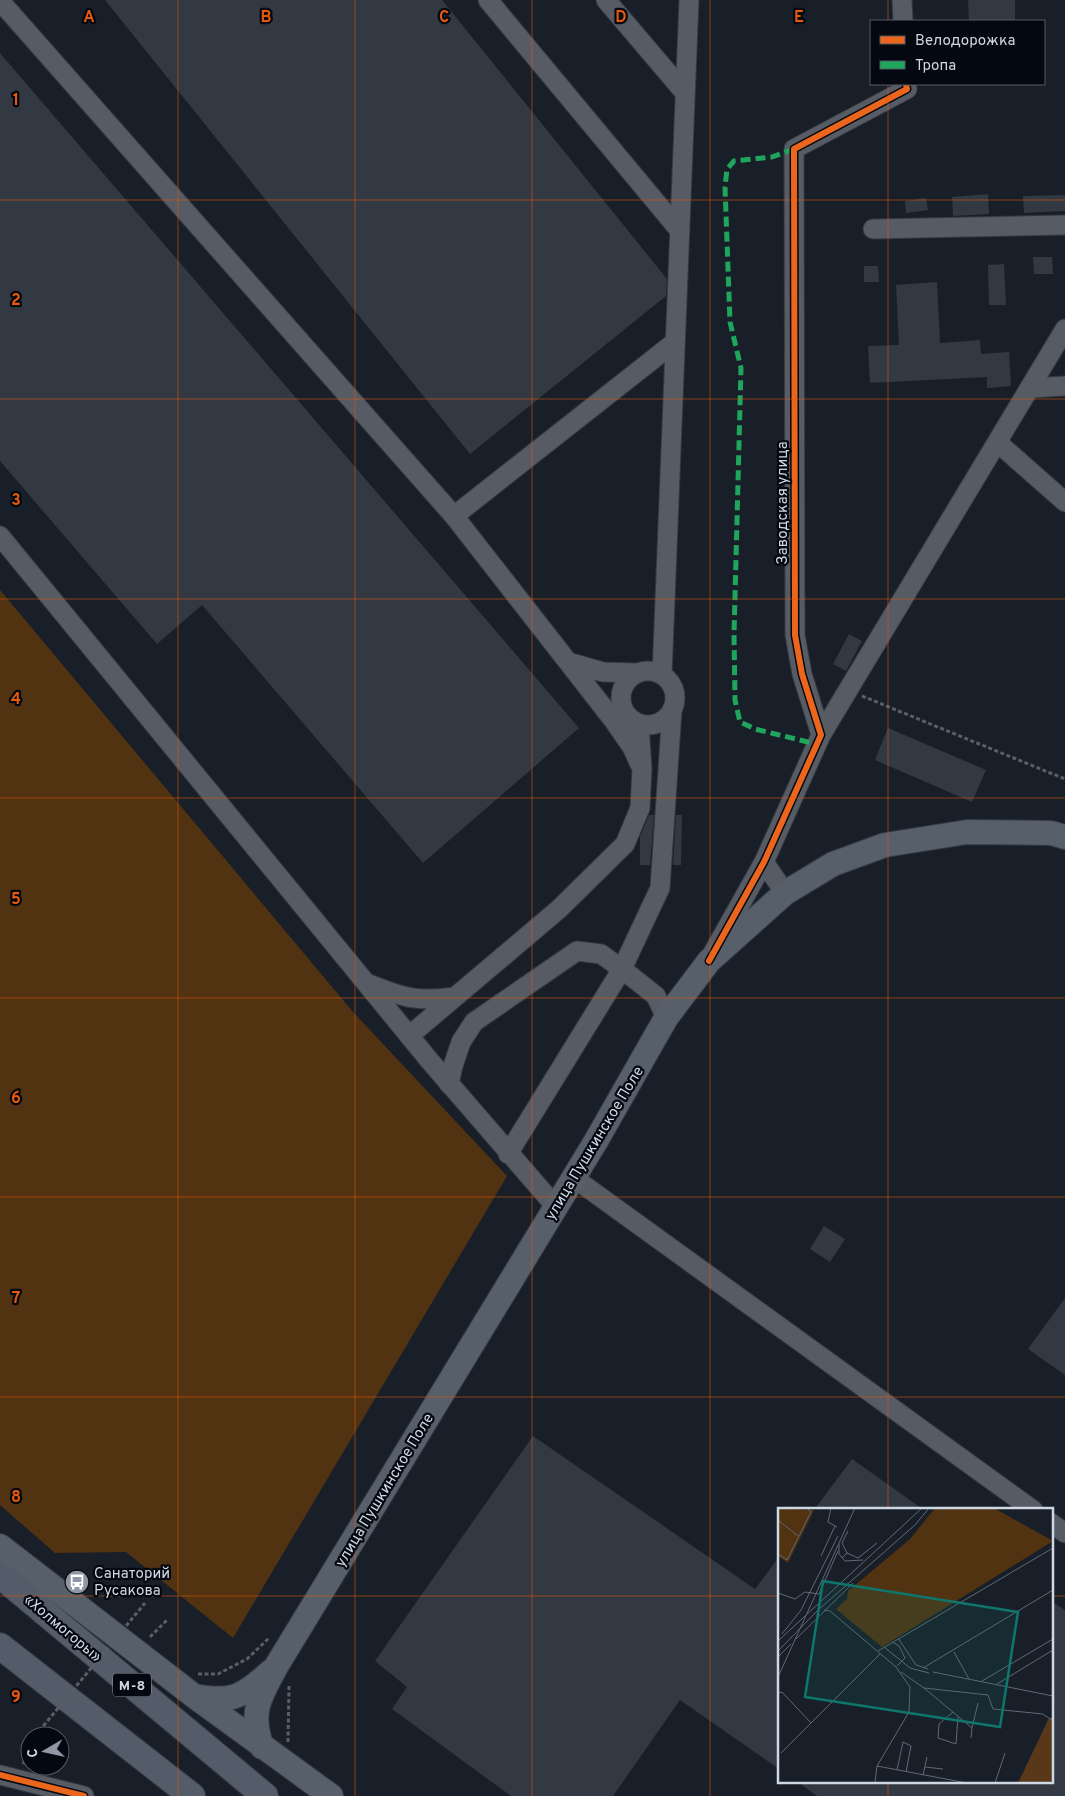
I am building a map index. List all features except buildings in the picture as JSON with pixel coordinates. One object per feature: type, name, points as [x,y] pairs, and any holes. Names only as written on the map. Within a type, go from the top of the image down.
[{"type":"highway","name":"«Холмогоры»","points":[[0,1575],[265,1796]]},
{"type":"highway","points":[[0,1646],[192,1796]]},
{"type":"main road","name":"улица Пушкинское Поле","points":[[262,1747],[257,1732],[256,1713],[261,1694],[277,1665],[574,1178],[666,1018],[709,961],[785,893],[833,864],[885,845],[967,832],[1051,833],[1065,837]]},
{"type":"main road","points":[[0,1546],[195,1685],[262,1747],[331,1796]]},
{"type":"main road","name":"улица Пушкинское Поле","points":[[195,1685],[215,1700],[232,1698],[254,1687],[277,1665]]},
{"type":"street","points":[[488,0],[680,231]]},
{"type":"street","points":[[606,0],[686,93]]},
{"type":"street","points":[[662,675],[689,0]]},
{"type":"street","points":[[902,0],[903,20]]},
{"type":"street","points":[[0,1],[454,516],[614,720],[632,747],[642,769]]},
{"type":"street","name":"Заводская улица","points":[[821,734],[802,674],[795,635],[794,149],[907,88],[906,85]]},
{"type":"street","points":[[873,229],[1065,226]]},
{"type":"street","points":[[709,961],[764,862],[821,734],[1065,329]]},
{"type":"street","points":[[454,516],[676,342]]},
{"type":"street","points":[[1030,388],[1065,386]]},
{"type":"street","points":[[997,442],[1065,502]]},
{"type":"street","points":[[0,536],[409,1036],[508,1154],[556,1207]]},
{"type":"street","points":[[508,1154],[622,969],[660,888],[672,710],[675,697],[671,685],[662,675],[650,671],[637,673],[603,672],[568,662]]},
{"type":"street","points":[[568,662],[595,688],[622,706]]},
{"type":"street","points":[[637,673],[626,681],[621,693],[622,706],[628,717],[639,724],[652,725],[664,720],[672,710]]},
{"type":"street","points":[[409,1036],[559,909],[625,844],[640,808],[642,769],[639,724]]},
{"type":"street","points":[[764,862],[785,893]]},
{"type":"street","points":[[449,1084],[461,1042],[474,1022],[577,951],[601,954],[622,969],[656,996],[666,1018]]},
{"type":"street","points":[[367,983],[408,998],[429,1000],[455,997]]},
{"type":"street","points":[[574,1178],[1030,1508]]},
{"type":"street","points":[[1052,1524],[1065,1533]]},
{"type":"street","points":[[0,1775],[84,1796]]},
{"type":"path","points":[[848,690],[1065,779]]},
{"type":"path","points":[[43,1726],[145,1603]]},
{"type":"path","points":[[147,1641],[167,1620]]},
{"type":"path","points":[[195,1685],[247,1658],[275,1632]]},
{"type":"shaded area","points":[[0,590],[353,1012],[507,1176],[233,1638],[126,1552],[55,1553],[0,1505]]},
{"type":"marked path","points":[[794,149],[772,157],[734,161],[727,169],[725,187],[730,322],[741,368],[734,635],[735,700],[740,722],[755,729],[816,744]]},
{"type":"cycle path","points":[[709,961],[764,862],[821,735],[802,674],[795,635],[794,149],[907,89],[906,85]]},
{"type":"cycle path","points":[[0,1775],[84,1796]]},
{"type":"place","name":"Санаторий Русакова","points":[[77,1582]]}]
